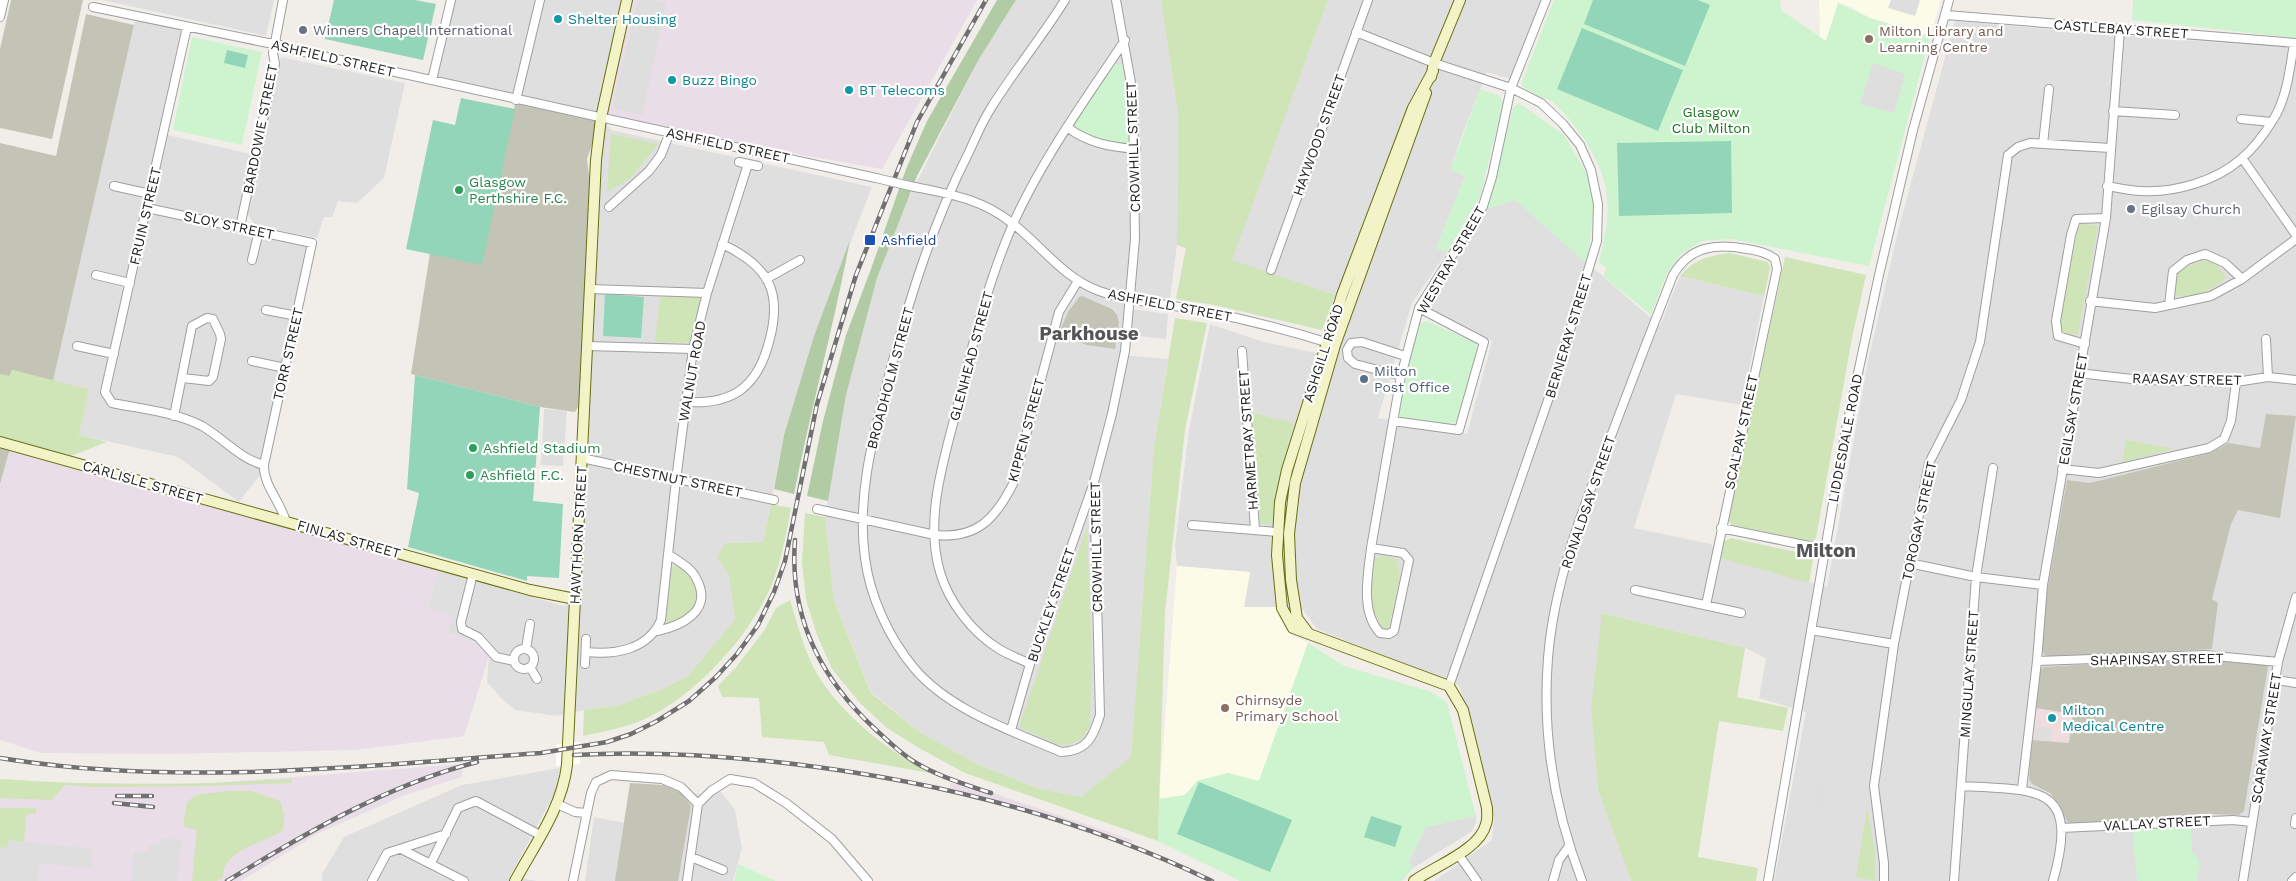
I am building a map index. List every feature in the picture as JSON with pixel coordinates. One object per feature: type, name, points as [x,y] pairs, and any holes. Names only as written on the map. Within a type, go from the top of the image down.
[{"type":"street","points":[[0,17],[4,0]]},
{"type":"street","name":"BARDOWIE STREET","points":[[240,228],[275,64],[274,43],[283,0]]},
{"type":"street","points":[[432,80],[451,0]]},
{"type":"street","points":[[516,100],[540,0]]},
{"type":"street","name":"HAWTHORN STREET","points":[[515,881],[557,804],[564,786],[567,765],[596,160],[600,118],[626,0]]},
{"type":"street","name":"BROADHOLM STREET","points":[[1011,730],[950,701],[914,669],[892,635],[875,599],[865,559],[864,486],[875,430],[902,328],[926,248],[948,193],[990,108],[1065,0]]},
{"type":"street","name":"CROWHILL STREET","points":[[1011,730],[1061,752],[1074,752],[1086,744],[1095,731],[1100,715],[1094,482],[1119,385],[1125,351],[1128,300],[1136,239],[1136,149],[1133,94],[1125,40],[1116,0]]},
{"type":"street","name":"HAYWOOD STREET","points":[[1271,270],[1368,0]]},
{"type":"street","name":"ASHGILL ROAD","points":[[1449,686],[1392,663],[1293,628],[1282,608],[1277,555],[1277,532],[1280,502],[1287,470],[1331,343],[1419,115],[1434,67],[1460,0]]},
{"type":"street","name":"WESTRAY STREET","points":[[1371,548],[1403,553],[1409,560],[1394,631],[1388,634],[1380,633],[1374,626],[1369,611],[1367,579],[1371,548],[1405,356],[1420,308],[1483,206],[1492,178],[1511,88],[1546,0]]},
{"type":"street","name":"LIDDESDALE ROAD","points":[[1768,881],[1845,434],[1879,275],[1913,130],[1950,0]]},
{"type":"street","name":"ASHFIELD STREET","points":[[93,7],[274,43],[291,49],[516,100],[948,193],[980,202],[1013,224],[1078,281],[1097,290],[1128,300],[1178,306],[1268,325],[1331,343]]},
{"type":"street","name":"CASTLEBAY STREET","points":[[1946,15],[2295,43]]},
{"type":"street","name":"FRUIN STREET","points":[[174,416],[112,403],[105,392],[187,27]]},
{"type":"street","name":"EGILSAY STREET","points":[[2022,789],[2037,661],[2043,585],[2078,373],[2085,344],[2090,301],[2106,218],[2120,29]]},
{"type":"street","name":"BERNERAY STREET","points":[[1356,32],[1434,67],[1511,88],[1541,103],[1564,124],[1580,145],[1591,170],[1598,204],[1598,241],[1555,380],[1449,686]]},
{"type":"street","name":"GLENHEAD STREET","points":[[1030,664],[999,649],[972,627],[953,600],[940,572],[935,535],[936,506],[941,468],[980,317],[996,266],[1013,224],[1034,183],[1067,128],[1125,40]]},
{"type":"street","points":[[2107,186],[2142,192],[2172,189],[2208,179],[2242,158],[2271,122],[2282,99],[2295,43]]},
{"type":"street","points":[[2043,144],[2049,89]]},
{"type":"street","points":[[2113,112],[2175,115]]},
{"type":"street","points":[[2242,119],[2271,122]]},
{"type":"street","points":[[1067,128],[1082,138],[1109,147],[1136,149]]},
{"type":"street","points":[[609,207],[649,171],[661,155],[670,132]]},
{"type":"street","name":"TOROGAY STREET","points":[[1884,881],[1884,862],[1874,786],[1894,644],[1929,463],[1961,400],[1980,342],[2008,155],[2018,146],[2030,143],[2110,148]]},
{"type":"street","points":[[2242,158],[2296,235]]},
{"type":"street","points":[[739,162],[758,166]]},
{"type":"street","name":"WALNUT ROAD","points":[[656,631],[662,620],[692,349],[707,293],[748,164]]},
{"type":"street","points":[[114,186],[150,194]]},
{"type":"street","name":"SLOY STREET","points":[[147,208],[312,243]]},
{"type":"street","points":[[2085,344],[2058,336],[2056,322],[2071,235],[2076,219],[2106,218]]},
{"type":"street","points":[[252,260],[259,232]]},
{"type":"street","points":[[2090,301],[2155,308],[2211,296],[2242,279],[2296,239]]},
{"type":"street","name":"TORR STREET","points":[[264,465],[312,243]]},
{"type":"street","points":[[685,402],[706,403],[732,396],[743,388],[758,372],[764,361],[774,324],[774,300],[766,279],[751,259],[722,244]]},
{"type":"street","name":"RONALDSAY STREET","points":[[1582,881],[1569,846],[1556,796],[1550,745],[1547,690],[1548,658],[1562,578],[1582,512],[1669,284],[1678,266],[1694,252],[1713,246],[1729,245],[1758,251],[1767,253],[1775,259]]},
{"type":"street","points":[[2169,305],[2173,270],[2187,260],[2205,254],[2225,263],[2242,279]]},
{"type":"street","name":"SCALPAY STREET","points":[[1706,605],[1777,268],[1775,259]]},
{"type":"street","points":[[766,279],[800,260]]},
{"type":"street","points":[[96,275],[130,283]]},
{"type":"street","name":"KIPPEN STREET","points":[[817,509],[935,535],[953,536],[980,527],[1001,508],[1013,484],[1059,312],[1078,281]]},
{"type":"street","points":[[590,289],[707,293]]},
{"type":"street","points":[[1394,421],[1459,430],[1484,342],[1420,308]]},
{"type":"street","points":[[266,310],[297,316]]},
{"type":"street","points":[[183,378],[209,381],[213,377],[220,334],[213,319],[208,318],[192,326],[174,416],[202,427],[253,462],[264,465]]},
{"type":"street","points":[[2266,339],[2268,377]]},
{"type":"street","points":[[1401,376],[1354,364],[1348,358],[1347,350],[1351,343],[1362,342],[1405,356]]},
{"type":"street","name":"ASHGILL ROAD","points":[[1310,635],[1297,618],[1291,580],[1289,534],[1295,483],[1331,343]]},
{"type":"street","points":[[77,346],[114,354]]},
{"type":"street","points":[[587,346],[692,349]]},
{"type":"street","name":"HARMETRAY STREET","points":[[1242,351],[1255,529]]},
{"type":"street","points":[[252,361],[285,368]]},
{"type":"street","name":"RAASAY STREET","points":[[2078,373],[2141,380],[2236,382],[2268,377],[2296,380]]},
{"type":"street","points":[[2062,469],[2098,473],[2209,448],[2224,439],[2230,420],[2236,382]]},
{"type":"street","name":"CARLISLE STREET","points":[[0,442],[286,522]]},
{"type":"street","name":"CHESTNUT STREET","points":[[582,458],[774,500]]},
{"type":"street","name":"FINLAS STREET","points":[[264,465],[266,478],[283,508],[286,522],[538,592],[575,599]]},
{"type":"street","name":"MINGULAY STREET","points":[[1954,881],[1976,577],[1993,468]]},
{"type":"street","name":"BUCKLEY STREET","points":[[1011,730],[1030,664],[1094,482]]},
{"type":"street","points":[[1192,525],[1277,532]]},
{"type":"street","points":[[1721,528],[1824,549]]},
{"type":"street","points":[[586,652],[607,654],[632,648],[656,631],[679,625],[688,620],[695,612],[700,602],[701,592],[698,580],[692,572],[668,554]]},
{"type":"street","points":[[1909,563],[1976,577],[2043,585]]},
{"type":"street","points":[[474,574],[461,622],[462,629],[478,637],[496,657],[514,661],[520,668],[530,667]]},
{"type":"street","points":[[1635,590],[1741,613]]},
{"type":"street","name":"SCARAWAY STREET","points":[[2242,881],[2278,662],[2296,597]]},
{"type":"street","points":[[526,649],[530,624]]},
{"type":"street","points":[[1811,630],[1894,644]]},
{"type":"street","points":[[585,664],[586,639]]},
{"type":"street","points":[[514,661],[517,652],[526,649],[532,652],[534,659],[530,667]]},
{"type":"street","name":"SHAPINSAY STREET","points":[[2037,661],[2205,655],[2278,662]]},
{"type":"street","points":[[530,667],[537,679]]},
{"type":"street","points":[[2276,680],[2296,683]]},
{"type":"street","points":[[1414,881],[1468,848],[1479,838],[1486,824],[1487,808],[1463,710],[1449,686]]},
{"type":"street","points":[[573,881],[586,813],[596,782],[612,775],[662,779],[681,787],[698,804]]},
{"type":"street","points":[[687,881],[698,804],[711,791],[730,779],[754,783],[786,803],[832,839],[868,881]]},
{"type":"street","points":[[1961,786],[2022,789],[2044,796],[2057,808],[2061,819],[2060,855],[2052,881]]},
{"type":"street","points":[[431,863],[458,808],[476,802],[540,835]]},
{"type":"street","points":[[557,804],[575,812],[586,813]]},
{"type":"street","name":"VALLAY STREET","points":[[2061,828],[2233,820],[2252,822]]},
{"type":"street","points":[[372,881],[387,854],[446,834]]},
{"type":"street","points":[[1553,881],[1559,860],[1569,846]]},
{"type":"street","points":[[401,849],[464,881]]},
{"type":"street","points":[[1458,854],[1477,881]]},
{"type":"street","points":[[691,857],[723,870]]},
{"type":"street","points":[[2292,881],[2296,877]]},
{"type":"shaded area","points":[[11,0],[83,0],[52,139],[0,128],[0,49]]},
{"type":"shaded area","points":[[102,0],[274,0],[266,36]]},
{"type":"shaded area","points":[[451,0],[627,0],[601,118],[432,80]]},
{"type":"shaded area","points":[[627,0],[977,0],[882,169],[601,118]]},
{"type":"shaded area","points":[[638,0],[655,0],[666,3],[642,115],[616,109],[613,104]]},
{"type":"shaded area","points":[[1016,0],[1161,0],[1178,114],[1177,245],[1170,299],[1133,294],[1121,355],[1168,359],[1154,447],[1131,758],[1081,797],[1037,788],[979,765],[921,733],[871,692],[834,601],[825,517],[846,395],[877,278],[902,211],[979,59]]},
{"type":"shaded area","points":[[1328,0],[1541,0],[1510,79],[1487,72],[1463,132],[1450,170],[1465,176],[1436,248],[1447,252],[1412,303],[1378,418],[1467,434],[1492,341],[1425,306],[1487,209],[1515,200],[1660,326],[1680,276],[1764,296],[1742,405],[1676,394],[1634,528],[1711,544],[1720,558],[1827,587],[1868,361],[1899,227],[1955,21],[2296,48],[2296,881],[1774,881],[1806,712],[1759,698],[1766,658],[1745,648],[1603,613],[1591,707],[1598,790],[1631,881],[1434,881],[1492,840],[1494,819],[1459,685],[1317,629],[1301,607],[1244,607],[1250,572],[1177,566],[1175,545],[1189,430],[1210,324],[1264,342],[1326,355],[1348,300],[1231,261]]},
{"type":"shaded area","points":[[1819,0],[1941,0],[1930,36],[1870,18],[1849,6],[1838,3],[1826,41],[1820,38]]},
{"type":"shaded area","points":[[1891,0],[1920,0],[1915,16],[1888,8]]},
{"type":"shaded area","points":[[86,14],[134,25],[53,381],[12,370],[9,378],[0,376],[0,143],[56,156]]},
{"type":"shaded area","points":[[136,16],[187,27],[163,134],[256,155],[240,227],[312,243],[263,471],[239,502],[178,457],[79,435],[88,389],[53,381]]},
{"type":"shaded area","points":[[281,57],[405,83],[384,178],[357,203],[338,201],[332,217],[324,217],[317,238],[256,226],[247,213]]},
{"type":"shaded area","points":[[1873,63],[1905,74],[1894,113],[1860,104]]},
{"type":"shaded area","points":[[516,100],[601,118],[587,159],[593,208],[584,397],[575,412],[540,407],[411,374],[430,253],[480,263]]},
{"type":"shaded area","points":[[601,118],[611,130],[872,187],[814,336],[784,435],[763,542],[726,543],[735,619],[688,676],[665,688],[619,705],[558,716],[515,710],[487,682],[489,657],[477,643],[448,633],[427,608],[439,571],[564,606],[575,599]]},
{"type":"shaded area","points":[[1082,296],[1112,309],[1117,315],[1119,322],[1115,349],[1087,345],[1058,335],[1068,312],[1079,297]]},
{"type":"shaded area","points":[[1131,309],[1168,314],[1166,339],[1127,335]]},
{"type":"shaded area","points":[[544,409],[567,411],[563,466],[541,465]]},
{"type":"shaded area","points":[[2266,414],[2296,416],[2280,518],[2238,510],[2231,524],[2212,599],[2218,603],[2212,649],[2050,657],[2045,655],[2041,650],[2047,592],[2067,480],[2090,483],[2210,453],[2229,443],[2260,448]]},
{"type":"shaded area","points":[[0,442],[11,445],[0,484]]},
{"type":"shaded area","points":[[11,445],[343,538],[439,571],[427,608],[453,616],[448,633],[477,643],[489,656],[464,736],[356,750],[166,754],[41,753],[0,740],[0,484]]},
{"type":"shaded area","name":"Chirnsyde Primary School","points":[[1177,566],[1250,572],[1244,607],[1275,607],[1285,628],[1292,635],[1308,643],[1259,781],[1228,773],[1197,781],[1185,795],[1159,799]]},
{"type":"shaded area","points":[[2196,658],[2264,664],[2268,667],[2244,811],[2239,815],[2210,814],[2071,825],[2067,821],[2060,805],[2050,793],[2032,784],[2029,779],[2032,740],[2069,743],[2073,714],[2036,708],[2039,673],[2043,667]]},
{"type":"shaded area","points":[[2036,708],[2073,714],[2069,743],[2032,740]]},
{"type":"shaded area","points":[[2036,727],[2052,728],[2051,741],[2035,740]]},
{"type":"shaded area","points":[[463,764],[462,777],[405,795],[317,834],[241,881],[0,881],[0,779],[57,783],[201,784]]},
{"type":"shaded area","points":[[560,768],[556,791],[510,876],[537,881],[322,881],[322,874],[344,837],[462,785]]},
{"type":"shaded area","points":[[953,777],[1007,798],[1133,840],[1130,847],[1031,814],[949,792],[951,783],[976,790],[951,781]]},
{"type":"shaded area","points":[[1817,780],[1828,782],[1822,815],[1810,813]]},
{"type":"shaded area","points":[[630,783],[664,785],[680,792],[691,806],[678,881],[615,881]]},
{"type":"shaded area","points":[[721,792],[735,810],[742,848],[733,881],[585,881],[594,817],[625,823],[630,799]]},
{"type":"shaded area","points":[[1476,816],[1476,823],[1471,832],[1413,868],[1409,862],[1426,827]]},
{"type":"shaded area","points":[[159,838],[181,840],[177,881],[131,881],[134,851],[149,852],[150,844],[159,844]]},
{"type":"shaded area","points":[[8,840],[93,849],[91,869],[39,863],[37,881],[0,881],[0,847],[7,848]]},
{"type":"green space","points":[[334,0],[415,0],[436,4],[423,60],[325,39]]},
{"type":"green space","points":[[997,0],[1016,0],[979,59],[917,176],[877,278],[846,395],[828,501],[807,496],[823,421],[846,335],[906,169],[927,121]]},
{"type":"green space","points":[[1161,0],[1328,0],[1232,260],[1335,295],[1322,330],[1214,305],[1176,299],[1186,248],[1177,245],[1178,114]]},
{"type":"green space","name":"Glasgow Club Milton","points":[[1554,0],[1780,0],[1781,10],[1826,41],[1838,3],[1870,18],[1930,36],[1869,266],[1731,239],[1702,241],[1681,254],[1667,273],[1651,315],[1603,276],[1607,268],[1599,262],[1607,222],[1607,198],[1605,185],[1596,160],[1574,125],[1556,105],[1548,99],[1533,94],[1521,84]]},
{"type":"green space","points":[[1593,0],[1698,0],[1710,5],[1685,66],[1584,24]]},
{"type":"green space","points":[[2133,0],[2296,0],[2296,38],[2132,20]]},
{"type":"green space","points":[[1582,28],[1683,70],[1658,131],[1557,89]]},
{"type":"green space","points":[[192,37],[262,52],[242,145],[173,130]]},
{"type":"green space","points":[[227,50],[248,55],[245,68],[224,63]]},
{"type":"green space","points":[[1113,64],[1122,64],[1131,129],[1130,146],[1110,145],[1072,129]]},
{"type":"green space","points":[[1480,89],[1500,96],[1503,103],[1480,197],[1447,252],[1436,248],[1465,176],[1450,170]]},
{"type":"green space","points":[[461,98],[515,109],[482,265],[406,249],[433,120],[455,125]]},
{"type":"green space","points":[[1519,103],[1564,135],[1588,176],[1594,207],[1587,263],[1515,200],[1487,209],[1513,108]]},
{"type":"green space","points":[[611,134],[658,144],[631,178],[607,192]]},
{"type":"green space","points":[[1731,141],[1732,213],[1619,216],[1617,143]]},
{"type":"green space","points":[[2082,223],[2098,226],[2078,335],[2063,333],[2059,327],[2078,228]]},
{"type":"green space","points":[[850,240],[794,494],[774,489],[784,435],[814,336]]},
{"type":"green space","points":[[1729,253],[1768,262],[1770,268],[1764,296],[1680,276],[1696,262]]},
{"type":"green space","points":[[1785,257],[1866,275],[1852,338],[1816,538],[1812,542],[1732,525],[1728,520]]},
{"type":"green space","points":[[2205,260],[2217,265],[2226,277],[2202,293],[2187,296],[2174,295],[2175,272]]},
{"type":"green space","points":[[605,294],[644,297],[641,338],[603,336]]},
{"type":"green space","points":[[702,296],[690,343],[655,342],[660,297]]},
{"type":"green space","points":[[1175,318],[1207,323],[1185,430],[1165,613],[1158,841],[965,773],[887,728],[860,703],[832,669],[817,635],[806,600],[802,562],[805,513],[825,517],[834,601],[871,693],[921,733],[979,765],[1037,788],[1081,797],[1131,757],[1154,447]]},
{"type":"green space","points":[[1427,321],[1476,343],[1477,353],[1457,421],[1448,426],[1398,416],[1418,324]]},
{"type":"green space","points":[[12,370],[89,389],[79,435],[107,442],[63,459],[0,442],[0,374],[10,376]]},
{"type":"green space","name":"Ashfield Stadium","points":[[415,375],[540,407],[533,501],[563,504],[559,578],[527,576],[527,581],[408,547],[419,493],[407,489]]},
{"type":"green space","points":[[1252,413],[1294,423],[1278,481],[1272,525],[1260,524]]},
{"type":"green space","points":[[2126,440],[2174,449],[2122,462]]},
{"type":"green space","points":[[771,504],[791,508],[780,559],[770,589],[760,609],[731,649],[695,686],[655,714],[616,729],[583,736],[584,710],[619,705],[665,688],[688,676],[735,619],[729,575],[717,557],[726,543],[763,542]]},
{"type":"green space","points":[[1087,527],[1092,663],[1090,726],[1082,739],[1069,745],[1057,744],[1019,727]]},
{"type":"green space","points":[[1731,538],[1810,555],[1813,560],[1809,583],[1720,558],[1723,542]]},
{"type":"green space","points":[[1384,556],[1397,559],[1400,575],[1389,628],[1384,630],[1373,613],[1370,583],[1375,558]]},
{"type":"green space","points":[[676,564],[692,580],[697,593],[697,600],[690,613],[670,626],[666,621],[671,569]]},
{"type":"green space","points":[[790,600],[810,660],[831,694],[869,733],[930,773],[829,755],[824,742],[762,737],[759,698],[722,697],[718,686],[736,667],[764,631],[776,608]]},
{"type":"green space","points":[[1602,613],[1745,648],[1737,697],[1788,708],[1783,731],[1719,721],[1698,857],[1758,868],[1756,881],[1631,881],[1598,790],[1591,707]]},
{"type":"green space","points":[[1308,643],[1344,666],[1429,691],[1447,702],[1476,816],[1426,827],[1409,862],[1413,868],[1402,881],[1240,881],[1158,841],[1159,799],[1185,795],[1197,781],[1228,773],[1259,781]]},
{"type":"green space","points":[[0,779],[146,784],[292,779],[292,783],[95,787],[65,785],[52,800],[0,798]]},
{"type":"green space","points":[[1199,782],[1292,820],[1270,872],[1177,834]]},
{"type":"green space","points":[[228,791],[251,791],[280,801],[284,815],[283,830],[237,853],[225,867],[223,877],[217,881],[192,881],[197,830],[183,826],[187,802],[196,795]]},
{"type":"green space","points":[[0,808],[36,808],[35,814],[31,813],[26,817],[24,842],[9,840],[7,848],[0,847]]},
{"type":"green space","points":[[1867,808],[1875,852],[1875,881],[1856,877]]},
{"type":"green space","points":[[1371,816],[1402,826],[1395,847],[1364,837]]},
{"type":"green space","points":[[2191,824],[2192,852],[2199,860],[2198,881],[2137,881],[2132,827]]},
{"type":"green space","points":[[738,864],[776,881],[734,881]]},
{"type":"pier","points":[[579,742],[580,764],[556,766],[556,745]]},
{"type":"railway","points":[[0,758],[67,767],[202,773],[338,768],[541,753],[607,742],[631,734],[657,721],[689,701],[716,677],[737,654],[758,625],[774,592],[785,561],[817,404],[856,275],[917,122],[986,0]]},
{"type":"railway","points":[[795,540],[794,568],[797,595],[803,620],[812,644],[838,689],[875,729],[908,758],[941,775],[991,793]]},
{"type":"railway","points":[[574,755],[679,754],[785,763],[895,779],[1003,804],[1056,820],[1161,858],[1212,881]]},
{"type":"railway","points":[[227,881],[317,828],[379,797],[444,772],[477,762]]},
{"type":"railway","points":[[117,796],[152,796]]},
{"type":"railway","points":[[114,803],[153,807]]},
{"type":"place","name":"Shelter Housing","points":[[558,19]]},
{"type":"place","name":"Winners Chapel International","points":[[303,30]]},
{"type":"place","name":"Milton Library and Learning Centre","points":[[1869,39]]},
{"type":"place","name":"Buzz Bingo","points":[[672,80]]},
{"type":"place","name":"BT Telecoms","points":[[849,90]]},
{"type":"place","name":"Glasgow Perthshire F.C.","points":[[459,190]]},
{"type":"place","name":"Egilsay Church","points":[[2131,209]]},
{"type":"place","name":"Ashfield","points":[[870,240]]},
{"type":"place","name":"Milton Post Office","points":[[1364,379]]},
{"type":"place","name":"Ashfield Stadium","points":[[473,448]]},
{"type":"place","name":"Ashfield F.C.","points":[[470,475]]},
{"type":"place","name":"Chirnsyde Primary School","points":[[1225,708]]},
{"type":"place","name":"Milton Medical Centre","points":[[2052,718]]},
{"type":"district","name":"Parkhouse","points":[[1089,333]]},
{"type":"district","name":"Milton","points":[[1826,550]]}]
